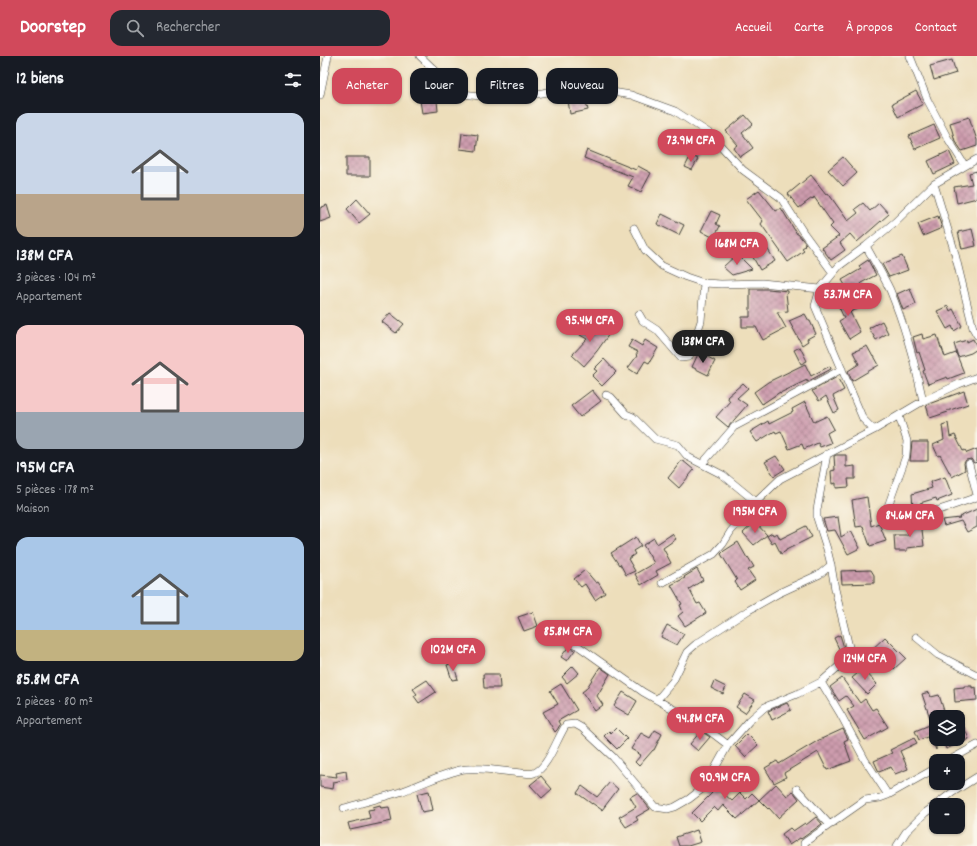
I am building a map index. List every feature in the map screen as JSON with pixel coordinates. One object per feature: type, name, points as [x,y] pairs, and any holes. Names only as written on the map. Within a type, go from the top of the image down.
[{"type":"street","points":[[320,95],[328,56]]},
{"type":"street","points":[[420,56],[450,85],[462,94],[508,99],[548,92],[612,92],[631,95],[675,112],[709,133],[743,170],[781,198],[803,232],[834,273]]},
{"type":"street","points":[[910,56],[928,101],[947,137],[965,166]]},
{"type":"street","points":[[874,430],[863,419],[815,306],[820,289],[839,266],[895,222],[934,184],[977,159]]},
{"type":"street","points":[[934,184],[954,250],[973,328],[977,335]]},
{"type":"street","points":[[634,228],[645,250],[662,266],[686,278],[704,283],[762,283],[820,289]]},
{"type":"street","points":[[866,246],[889,289],[907,336],[917,371],[923,401]]},
{"type":"street","points":[[639,314],[643,321],[657,330],[681,358],[689,357],[701,321],[704,283]]},
{"type":"street","points":[[702,464],[734,427],[842,369]]},
{"type":"street","points":[[662,583],[714,554],[724,544],[731,531],[756,502],[780,478],[874,430],[923,401],[958,384],[977,377]]},
{"type":"street","points":[[606,395],[611,397],[626,414],[633,417],[655,439],[678,445],[688,457],[722,475],[756,502]]},
{"type":"street","points":[[899,416],[907,441],[906,456],[887,509],[889,515],[900,518],[918,515],[977,496],[969,464]]},
{"type":"street","points":[[344,808],[401,792],[462,770],[479,769],[510,773],[533,773],[548,760],[566,725],[575,724],[582,728],[613,757],[656,807],[674,807],[689,799],[702,789],[728,745],[749,721],[765,708],[821,682],[847,659],[850,651],[835,590],[831,565],[817,518],[817,510],[827,454]]},
{"type":"street","points":[[657,700],[673,681],[687,652],[696,644],[778,593],[820,574],[831,565]]},
{"type":"street","points":[[550,626],[643,692],[703,726],[728,745]]},
{"type":"street","points":[[916,637],[938,655],[977,675]]},
{"type":"street","points":[[821,682],[841,715],[865,760],[888,795]]},
{"type":"street","points":[[961,754],[977,745]]},
{"type":"street","points":[[804,846],[808,840],[829,824],[865,800],[880,798],[888,795],[929,772]]},
{"type":"street","points":[[896,846],[906,832],[925,813],[953,792],[977,777]]},
{"type":"street","points":[[797,789],[829,824]]},
{"type":"building","points":[[952,60],[956,73],[934,80],[930,66]]},
{"type":"building","points":[[916,91],[923,104],[898,117],[892,104]]},
{"type":"building","points":[[421,104],[437,104],[438,111],[422,113]]},
{"type":"building","points":[[569,104],[586,104],[588,110],[570,114]]},
{"type":"building","points":[[745,115],[753,124],[742,133],[753,148],[740,157],[734,148],[738,145],[726,131]]},
{"type":"building","points":[[969,117],[977,140],[977,146],[962,151],[955,141],[950,123]]},
{"type":"building","points":[[934,125],[940,138],[915,149],[909,136]]},
{"type":"building","points":[[462,133],[478,135],[476,151],[460,149]]},
{"type":"building","points":[[587,150],[636,170],[638,166],[651,173],[641,192],[628,186],[633,177],[584,158]]},
{"type":"building","points":[[949,151],[955,164],[934,174],[928,161]]},
{"type":"building","points":[[691,155],[698,159],[692,170],[685,167]]},
{"type":"building","points":[[346,157],[370,157],[370,176],[346,176]]},
{"type":"building","points":[[843,157],[857,173],[843,186],[828,170]]},
{"type":"building","points":[[977,171],[977,198],[957,203],[954,187],[972,184],[969,173]]},
{"type":"building","points":[[811,175],[826,194],[828,193],[848,221],[858,213],[855,209],[863,203],[870,211],[879,203],[889,214],[857,242],[850,234],[840,243],[845,250],[831,260],[822,248],[839,236],[830,227],[833,224],[814,197],[799,208],[788,194]]},
{"type":"building","points":[[759,190],[776,211],[781,208],[797,234],[806,244],[802,248],[804,251],[788,262],[761,224],[763,221],[746,199]]},
{"type":"building","points":[[357,199],[370,214],[359,223],[347,209]]},
{"type":"building","points":[[327,205],[331,218],[320,222],[320,208]]},
{"type":"building","points":[[711,211],[720,215],[716,224],[720,226],[714,238],[701,231]]},
{"type":"building","points":[[662,214],[684,225],[679,235],[657,224]]},
{"type":"building","points":[[938,216],[942,228],[923,236],[918,224]]},
{"type":"building","points":[[972,229],[976,246],[962,249],[958,232]]},
{"type":"building","points":[[764,243],[775,261],[760,270],[749,250]]},
{"type":"building","points":[[737,254],[752,269],[732,275],[723,267]]},
{"type":"building","points":[[902,256],[908,270],[889,277],[882,264]]},
{"type":"building","points":[[868,260],[876,275],[861,283],[863,286],[850,294],[842,280],[861,269],[859,266]]},
{"type":"building","points":[[910,288],[916,304],[903,310],[897,294]]},
{"type":"building","points":[[750,289],[788,291],[788,293],[786,293],[788,311],[777,312],[786,328],[763,340],[756,327],[742,327],[742,317],[750,317]]},
{"type":"building","points":[[851,296],[857,309],[850,312],[860,332],[849,339],[839,321],[844,318],[837,303]]},
{"type":"building","points":[[948,306],[950,311],[953,309],[962,326],[954,331],[952,326],[947,329],[937,311]]},
{"type":"building","points":[[390,313],[404,324],[396,333],[382,322]]},
{"type":"building","points":[[805,314],[816,334],[807,339],[808,341],[802,345],[789,321]]},
{"type":"building","points":[[591,321],[609,334],[584,366],[572,355],[587,339],[580,335]]},
{"type":"building","points":[[882,321],[888,333],[876,340],[869,328]]},
{"type":"building","points":[[922,334],[923,339],[937,335],[945,357],[956,353],[964,373],[928,384],[923,371],[925,370],[919,352],[917,353],[913,337]]},
{"type":"building","points":[[973,339],[977,349],[971,353],[958,357],[954,344],[967,340],[967,342]]},
{"type":"building","points":[[632,340],[642,346],[645,340],[658,348],[649,363],[645,361],[637,374],[628,368],[637,356],[636,355],[638,352],[628,347]]},
{"type":"building","points":[[867,346],[879,365],[852,381],[848,371],[859,364],[853,352]]},
{"type":"building","points":[[800,347],[807,361],[801,364],[794,350]]},
{"type":"building","points":[[699,352],[715,361],[708,375],[692,367]]},
{"type":"building","points":[[604,359],[616,372],[602,386],[592,376],[597,371],[594,369]]},
{"type":"building","points":[[805,364],[811,376],[830,366],[831,369],[807,382],[807,380],[780,392],[762,404],[754,392],[768,382]]},
{"type":"building","points":[[837,377],[844,390],[833,396],[839,410],[834,413],[826,396],[819,401],[812,391]]},
{"type":"building","points":[[743,383],[748,388],[737,398],[747,405],[728,427],[716,417],[730,401],[727,397]]},
{"type":"building","points":[[592,390],[601,401],[580,417],[571,406]]},
{"type":"building","points":[[964,391],[968,404],[930,418],[926,405]]},
{"type":"building","points":[[805,402],[814,422],[827,416],[834,429],[827,433],[831,443],[820,447],[818,443],[804,449],[802,444],[789,449],[781,431],[776,433],[775,431],[757,442],[750,432],[768,421],[769,424],[793,412],[792,409]]},
{"type":"building","points":[[948,423],[950,437],[955,435],[963,451],[965,450],[967,453],[977,449],[977,462],[974,463],[971,459],[966,460],[964,463],[965,470],[952,477],[940,455],[938,456],[933,445],[944,440],[942,425]]},
{"type":"building","points":[[912,442],[928,442],[928,461],[910,461]]},
{"type":"building","points":[[846,455],[846,467],[855,466],[855,479],[848,479],[849,487],[836,488],[836,483],[832,484],[831,471],[835,470],[834,456]]},
{"type":"building","points":[[776,456],[785,469],[774,476],[765,462]]},
{"type":"building","points":[[682,460],[694,470],[679,488],[668,478]]},
{"type":"building","points":[[945,477],[952,495],[937,501],[936,498],[920,503],[920,507],[913,509],[912,494],[932,488],[930,482]]},
{"type":"building","points":[[867,497],[871,526],[879,523],[886,541],[870,546],[863,526],[856,527],[852,500]]},
{"type":"building","points":[[977,509],[977,527],[967,532],[961,521],[944,526],[942,520],[960,518],[959,517]]},
{"type":"building","points":[[838,517],[841,537],[851,531],[860,548],[848,554],[835,530],[827,531],[823,519]]},
{"type":"building","points":[[755,522],[767,535],[754,545],[743,533]]},
{"type":"building","points":[[921,522],[924,546],[907,548],[907,551],[895,551],[894,535],[908,535],[907,524]]},
{"type":"building","points":[[806,526],[812,537],[781,554],[775,542],[772,544],[767,536],[772,533],[773,535],[777,533],[780,539]]},
{"type":"building","points":[[672,534],[676,539],[663,548],[671,563],[656,571],[658,575],[641,585],[635,574],[654,563],[643,545],[654,538],[657,544]]},
{"type":"building","points":[[636,537],[641,546],[633,551],[635,554],[628,559],[635,571],[626,575],[620,564],[619,565],[611,553]]},
{"type":"building","points":[[738,542],[754,567],[748,570],[755,580],[740,590],[735,582],[737,580],[721,554]]},
{"type":"building","points":[[697,569],[703,580],[689,589],[697,604],[700,603],[706,613],[685,626],[678,616],[683,612],[680,605],[682,604],[671,585],[685,578],[684,577]]},
{"type":"building","points":[[585,570],[596,583],[598,582],[605,593],[595,600],[585,584],[581,587],[574,579]]},
{"type":"building","points":[[871,570],[874,575],[874,583],[842,584],[841,571]]},
{"type":"building","points":[[533,612],[538,626],[524,631],[518,617]]},
{"type":"building","points":[[667,625],[684,634],[677,645],[661,637]]},
{"type":"building","points":[[840,635],[845,651],[841,653],[834,638]]},
{"type":"building","points":[[885,637],[906,658],[894,669],[878,653],[874,656],[870,651]]},
{"type":"building","points":[[569,646],[575,650],[567,661],[561,657]]},
{"type":"building","points":[[453,663],[458,679],[452,680],[447,665]]},
{"type":"building","points":[[573,666],[579,673],[567,683],[562,677]]},
{"type":"building","points":[[600,667],[610,674],[597,696],[603,705],[595,711],[582,692],[586,689]]},
{"type":"building","points":[[862,668],[877,684],[867,694],[852,678]]},
{"type":"building","points":[[483,674],[499,674],[500,688],[484,688]]},
{"type":"building","points":[[842,678],[860,703],[865,699],[872,710],[876,708],[888,727],[865,740],[847,710],[854,706],[846,696],[839,701],[830,687]]},
{"type":"building","points":[[427,680],[436,692],[419,703],[414,696],[417,694],[413,689]]},
{"type":"building","points":[[714,681],[726,687],[723,694],[711,688]]},
{"type":"building","points":[[561,684],[577,710],[558,721],[560,725],[555,732],[543,712],[558,704],[550,691]]},
{"type":"building","points":[[972,686],[972,688],[976,687],[977,700],[955,702],[954,688]]},
{"type":"building","points":[[623,692],[637,701],[629,715],[614,706]]},
{"type":"building","points":[[929,692],[931,697],[939,695],[944,710],[929,710],[929,715],[922,694]]},
{"type":"building","points":[[745,694],[755,700],[745,713],[736,707]]},
{"type":"building","points":[[787,703],[791,710],[772,720],[768,711]]},
{"type":"building","points":[[929,725],[929,736],[919,740],[915,731]]},
{"type":"building","points":[[616,728],[627,739],[617,749],[604,736],[609,731],[611,733]]},
{"type":"building","points":[[843,729],[848,739],[844,741],[851,761],[827,770],[818,752],[784,773],[786,777],[774,783],[765,768],[777,761],[779,764],[819,740]]},
{"type":"building","points":[[655,730],[662,734],[654,750],[639,766],[635,762],[641,755],[631,749],[641,733],[650,738]]},
{"type":"building","points":[[965,730],[969,739],[965,741]]},
{"type":"building","points":[[701,731],[710,737],[698,751],[690,744]]},
{"type":"building","points":[[747,734],[758,745],[745,757],[735,746]]},
{"type":"building","points":[[914,738],[917,743],[900,751],[908,769],[895,774],[891,767],[879,772],[874,761],[892,753],[890,750]]},
{"type":"building","points":[[945,746],[953,746],[946,749]]},
{"type":"building","points":[[346,771],[347,779],[334,782],[333,789],[320,787],[320,775],[337,777],[336,773]]},
{"type":"building","points":[[727,772],[736,780],[723,793],[732,801],[740,793],[746,799],[752,793],[759,800],[737,819],[723,805],[718,811],[714,807],[700,821],[692,813],[712,793],[709,790]]},
{"type":"building","points":[[541,776],[552,789],[542,798],[530,785]]},
{"type":"building","points":[[610,782],[618,789],[602,810],[577,793],[582,786],[597,797]]},
{"type":"building","points":[[776,784],[787,796],[793,791],[799,799],[778,818],[759,800]]},
{"type":"building","points":[[429,791],[433,810],[422,812],[417,794]]},
{"type":"building","points":[[637,793],[650,809],[636,817],[638,820],[626,827],[619,817],[636,807],[630,797]]},
{"type":"building","points":[[380,805],[381,808],[389,807],[392,821],[350,830],[348,823],[370,818],[368,810],[374,809],[373,807]]},
{"type":"building","points":[[816,817],[822,824],[801,839],[800,838],[789,845],[782,834],[790,828],[793,831],[805,823],[806,825]]},
{"type":"building","points":[[697,830],[701,842],[688,846],[679,846],[676,837]]}]
